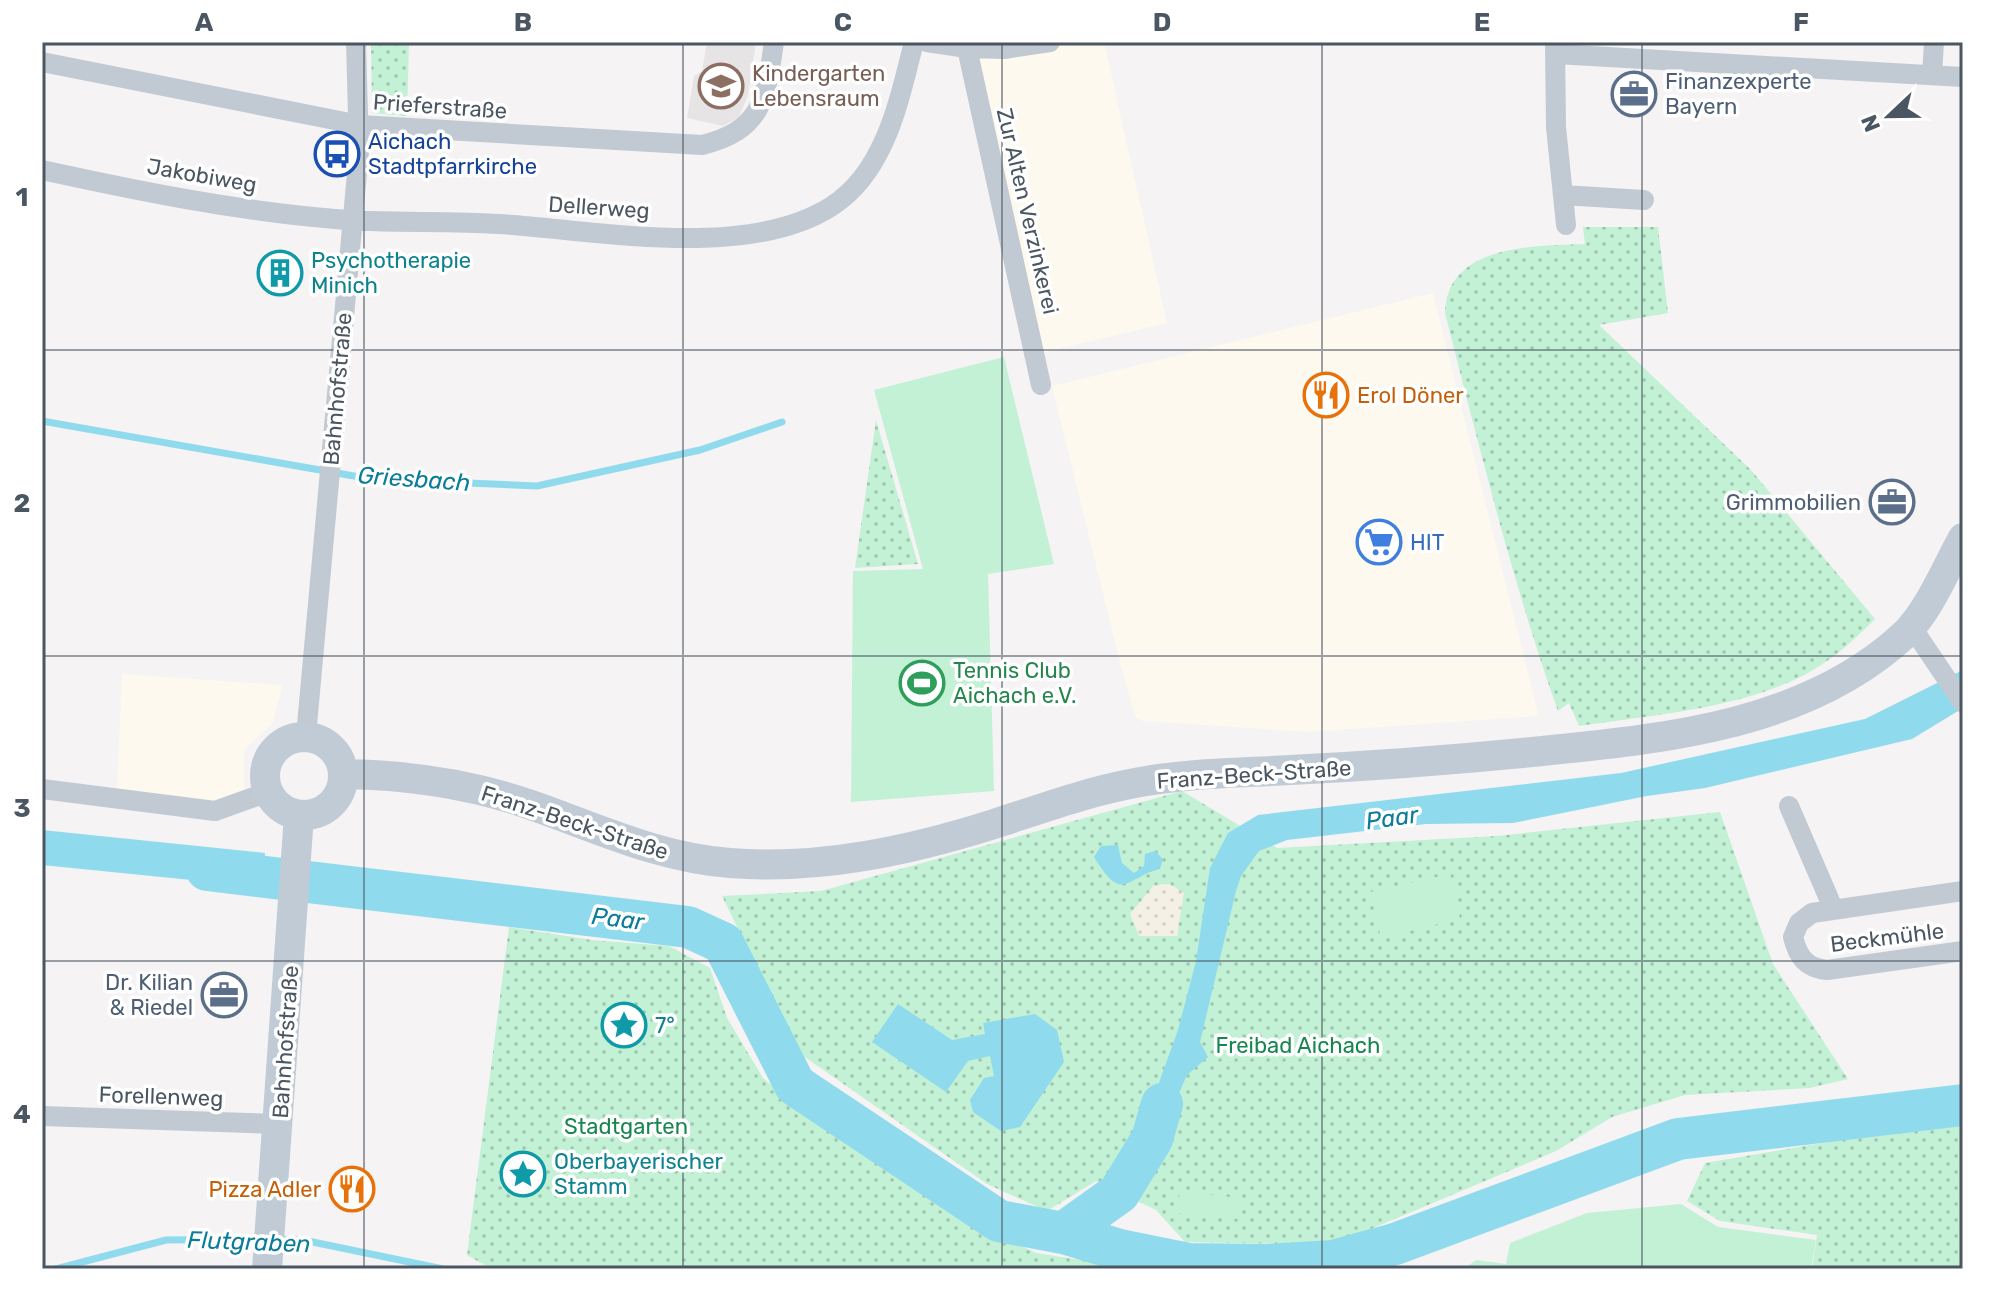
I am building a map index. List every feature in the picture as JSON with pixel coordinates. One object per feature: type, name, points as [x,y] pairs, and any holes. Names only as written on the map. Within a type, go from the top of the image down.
[{"type":"street","name":"Bahnhofstraße","points":[[306,736],[354,220],[360,125],[356,42]]},
{"type":"street","name":"Prieferstraße","points":[[42,62],[360,125],[702,145],[729,139],[750,123],[763,101],[774,42]]},
{"type":"street","name":"Dellerweg","points":[[354,220],[497,224],[597,233],[737,236],[797,223],[835,204],[863,179],[883,143],[914,42]]},
{"type":"street","points":[[927,42],[1004,49],[1050,42]]},
{"type":"street","points":[[1932,75],[1934,42]]},
{"type":"street","name":"Zur Alten Verzinkerei","points":[[967,48],[1041,385]]},
{"type":"street","points":[[1566,225],[1556,127],[1555,48],[1963,77]]},
{"type":"street","name":"Jakobiweg","points":[[42,170],[253,210],[354,220]]},
{"type":"street","points":[[1563,195],[1644,200]]},
{"type":"street","name":"Franz-Beck-Straße","points":[[344,774],[407,777],[475,789],[529,804],[647,848],[692,859],[783,864],[840,860],[942,839],[1077,796],[1136,782],[1182,776],[1426,762],[1655,738],[1711,727],[1798,702],[1834,684],[1911,626],[1963,538]]},
{"type":"street","points":[[1911,626],[1963,703]]},
{"type":"street","points":[[306,736],[318,739],[336,752],[344,774],[343,786],[331,805],[311,815],[299,815],[287,811],[268,792],[266,766],[271,754],[281,744],[306,736]]},
{"type":"street","points":[[42,789],[215,811],[268,792]]},
{"type":"street","name":"Beckmühle","points":[[1789,806],[1833,908]]},
{"type":"street","name":"Bahnhofstraße","points":[[267,1266],[299,815]]},
{"type":"street","name":"Beckmühle","points":[[1963,891],[1812,913],[1799,923],[1793,937],[1797,952],[1814,968],[1963,951]]},
{"type":"street","name":"Forellenweg","points":[[42,1116],[279,1124]]},
{"type":"shaded area","name":"Kindergarten Lebensraum","points":[[707,42],[756,42],[748,95],[739,117],[723,126],[687,118],[694,76],[702,71]]},
{"type":"shaded area","points":[[942,42],[1104,42],[1167,323],[1042,353],[981,79]]},
{"type":"shaded area","points":[[1433,293],[1539,716],[1308,732],[1142,721],[1135,716],[1122,670],[1052,386]]},
{"type":"shaded area","points":[[122,674],[283,685],[272,724],[244,749],[244,789],[214,802],[117,791]]},
{"type":"green space","points":[[371,42],[409,42],[407,116],[372,113]]},
{"type":"green space","points":[[1583,227],[1658,227],[1668,313],[1599,325],[1751,470],[1875,619],[1830,659],[1788,683],[1730,702],[1579,726],[1569,703],[1558,711],[1511,563],[1445,313],[1449,290],[1461,273],[1477,261],[1519,249],[1585,244]]},
{"type":"green space","name":"Tennis Club Aichach e.V.","points":[[1004,357],[1054,564],[988,574],[994,791],[851,802],[853,571],[923,569],[874,390]]},
{"type":"green space","points":[[876,420],[918,564],[855,568]]},
{"type":"green space","name":"Freibad Aichach","points":[[1182,791],[1277,848],[1497,836],[1720,812],[1773,964],[1848,1079],[1810,1088],[1685,1095],[1612,1117],[1556,1151],[1333,1245],[1185,1242],[1156,1210],[1096,1181],[1047,1211],[987,1184],[799,1053],[722,896],[821,891]]},
{"type":"green space","points":[[1450,874],[1460,919],[1381,938],[1370,892]]},
{"type":"green space","name":"Stadtgarten","points":[[509,927],[592,940],[669,946],[710,968],[727,1018],[763,1078],[806,1115],[972,1221],[1036,1253],[1140,1269],[492,1269],[467,1255]]},
{"type":"green space","points":[[1963,1119],[1963,1269],[1812,1269],[1817,1235],[1720,1221],[1687,1201],[1705,1163]]},
{"type":"green space","points":[[1180,1192],[1241,1198],[1238,1219],[1176,1213]]},
{"type":"green space","points":[[1681,1204],[1718,1227],[1816,1240],[1811,1269],[1464,1269],[1476,1260],[1506,1264],[1510,1243],[1587,1213]]},
{"type":"sand","points":[[1170,884],[1184,893],[1177,936],[1139,936],[1130,914],[1154,885]]},
{"type":"water","points":[[1963,670],[1963,708],[1912,739],[1705,788],[1647,796],[1513,823],[1426,824],[1287,840],[1259,851],[1241,876],[1236,891],[1200,1042],[1208,1057],[1187,1075],[1150,1158],[1134,1152],[1178,1030],[1196,961],[1210,868],[1228,833],[1258,815],[1621,773],[1865,719]]},
{"type":"water","points":[[42,830],[265,853],[262,887],[42,865]]},
{"type":"water","points":[[1118,845],[1122,863],[1134,873],[1144,866],[1145,854],[1155,851],[1163,859],[1160,869],[1125,884],[1112,880],[1094,857],[1101,846]]},
{"type":"water","points":[[898,1004],[952,1040],[985,1034],[983,1023],[1035,1014],[1057,1030],[1064,1062],[1020,1127],[1001,1131],[973,1112],[970,1100],[984,1078],[994,1076],[990,1056],[968,1061],[946,1092],[872,1042]]},
{"type":"waterway","name":"Griesbach","points":[[42,421],[371,479],[537,486],[700,450],[782,422]]},
{"type":"waterway","name":"Paar","points":[[207,870],[688,927],[723,943],[795,1085],[999,1221],[1063,1233],[1119,1193],[1152,1139],[1162,1104]]},
{"type":"waterway","name":"Paar","points":[[1063,1233],[1120,1250],[1189,1264],[1268,1265],[1333,1261],[1395,1244],[1678,1139],[1963,1105]]},
{"type":"waterway","name":"Flutgraben","points":[[56,1269],[166,1240],[264,1239]]},
{"type":"waterway","name":"Flutgraben","points":[[276,1239],[303,1240],[443,1269]]},
{"type":"place","name":"Kindergarten Lebensraum","points":[[721,86]]},
{"type":"place","name":"Finanzexperte Bayern","points":[[1634,94]]},
{"type":"place","name":"Aichach Stadtpfarrkirche","points":[[337,154]]},
{"type":"place","name":"Psychotherapie Minich","points":[[280,273]]},
{"type":"place","name":"Erol Döner","points":[[1326,395]]},
{"type":"place","name":"Grimmobilien","points":[[1892,502]]},
{"type":"place","name":"HIT","points":[[1379,542]]},
{"type":"place","name":"Tennis Club Aichach e.V.","points":[[922,683]]},
{"type":"place","name":"Dr. Kilian & Riedel","points":[[224,995]]},
{"type":"place","name":"7°","points":[[624,1025]]},
{"type":"place","name":"Oberbayerischer Stamm","points":[[523,1174]]},
{"type":"place","name":"Pizza Adler","points":[[352,1189]]}]
